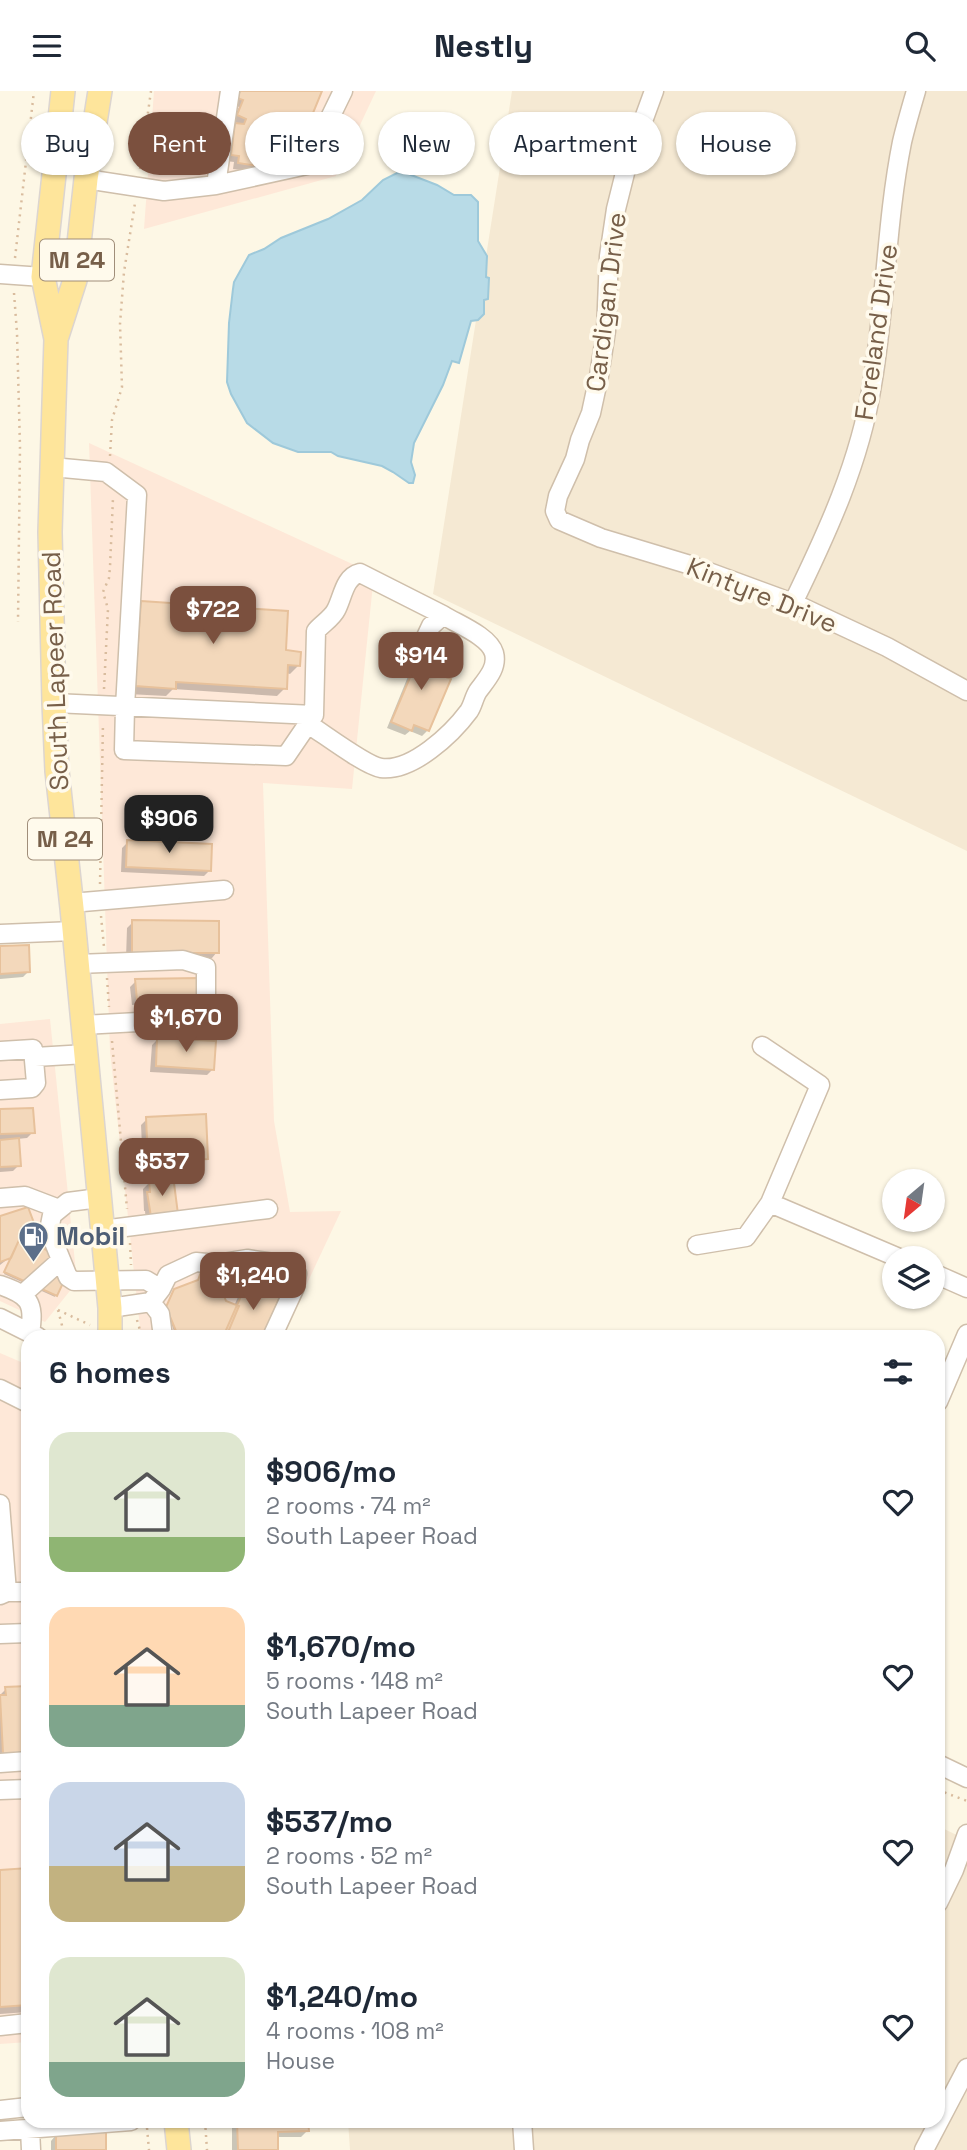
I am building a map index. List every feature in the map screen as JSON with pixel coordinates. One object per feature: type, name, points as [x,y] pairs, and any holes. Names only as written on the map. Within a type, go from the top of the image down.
[{"type":"main road","name":"South Lapeer Road","points":[[63,91],[43,277],[56,339],[50,532],[54,703],[57,771],[86,1054],[110,1330]]},
{"type":"main road","name":"South Lapeer Road","points":[[56,339],[75,280],[86,179],[100,91]]},
{"type":"main road","points":[[177,2128],[179,2150]]},
{"type":"street","points":[[216,185],[230,91]]},
{"type":"street","points":[[86,179],[164,191],[216,185],[307,165],[343,91]]},
{"type":"street","name":"Cardigan Drive","points":[[555,511],[558,496],[575,459],[591,413],[606,331],[609,257],[616,209],[627,165],[654,91]]},
{"type":"street","name":"Foreland Drive","points":[[793,603],[832,522],[858,445],[872,385],[902,141],[916,91]]},
{"type":"street","points":[[7,275],[43,277]]},
{"type":"street","points":[[52,467],[106,472],[136,495],[125,707],[124,750],[286,757],[311,719],[316,631],[335,612],[353,575],[360,573],[443,615],[484,640],[493,649],[495,661],[471,708],[447,736],[416,759],[384,769],[369,766],[311,719],[125,707],[54,703]]},
{"type":"street","name":"Kintyre Drive","points":[[555,511],[559,520],[572,527],[687,564],[793,603],[887,647],[967,691]]},
{"type":"street","points":[[424,642],[431,626],[443,615]]},
{"type":"street","points":[[71,903],[225,890]]},
{"type":"street","points":[[0,933],[74,931]]},
{"type":"street","points":[[77,964],[183,960],[206,967],[206,1008],[201,1016],[83,1025]]},
{"type":"street","points":[[697,1245],[746,1237],[770,1203],[820,1086],[762,1046]]},
{"type":"street","points":[[0,1051],[33,1049],[36,1083],[34,1087],[0,1090]]},
{"type":"street","points":[[35,1057],[86,1054]]},
{"type":"street","points":[[0,1198],[25,1196],[59,1209]]},
{"type":"street","points":[[99,1198],[68,1202],[52,1216],[49,1230],[68,1277],[74,1281],[146,1280],[156,1295],[162,1330]]},
{"type":"street","points":[[770,1203],[882,1251]]},
{"type":"street","points":[[102,1230],[268,1209]]},
{"type":"street","points":[[110,1308],[156,1295],[168,1275],[196,1262],[217,1264],[247,1259],[280,1264],[297,1274],[295,1287],[275,1330]]},
{"type":"street","points":[[23,1294],[61,1260]]},
{"type":"street","points":[[945,1278],[967,1287]]},
{"type":"street","points":[[0,1285],[23,1294],[33,1312],[34,1330]]},
{"type":"street","points":[[0,1318],[24,1330]]},
{"type":"street","points":[[945,1386],[967,1334]]},
{"type":"street","points":[[0,1389],[21,1400]]},
{"type":"street","points":[[0,1504],[3,1593],[21,1592]]},
{"type":"street","points":[[0,1634],[21,1633]]},
{"type":"street","points":[[0,1763],[21,1762]]},
{"type":"street","points":[[945,1767],[967,1778]]},
{"type":"street","points":[[0,1790],[21,1789]]},
{"type":"street","points":[[945,1889],[967,1834]]},
{"type":"street","points":[[0,2025],[21,2024]]},
{"type":"street","points":[[945,2110],[967,2068]]},
{"type":"street","points":[[0,2110],[21,2108]]},
{"type":"street","points":[[0,2131],[43,2128]]},
{"type":"street","points":[[522,2128],[524,2150]]},
{"type":"street","points":[[924,2150],[936,2128]]},
{"type":"street","points":[[30,2129],[32,2150]]},
{"type":"path","points":[[18,622],[20,447],[7,275],[34,91]]},
{"type":"path","points":[[63,1330],[58,1310],[98,1330]]},
{"type":"path","points":[[945,1793],[967,1801]]},
{"type":"path","points":[[147,2128],[149,2150]]},
{"type":"path","points":[[205,2128],[207,2150]]},
{"type":"shaded area","points":[[154,91],[376,91],[364,116],[364,112],[245,112],[245,175],[336,176],[144,229],[148,175],[231,175],[231,112],[152,112]]},
{"type":"shaded area","points":[[512,91],[967,91],[967,851],[433,594],[499,175],[662,175],[662,112],[509,112]]},
{"type":"shaded area","points":[[89,443],[374,574],[352,789],[263,783],[274,1121],[290,1212],[341,1211],[285,1330],[140,1330],[110,1051]]},
{"type":"shaded area","points":[[50,1019],[77,1282],[45,1322],[0,1301],[0,1024]]},
{"type":"shaded area","points":[[0,1353],[21,1362],[21,2042],[0,2044]]},
{"type":"shaded area","points":[[945,1829],[967,1840],[967,2150],[350,2150],[348,2128],[945,2128]]},
{"type":"water","points":[[393,175],[411,175],[454,195],[471,195],[478,202],[478,241],[487,256],[488,299],[484,300],[484,314],[478,320],[471,321],[459,363],[452,361],[414,443],[411,462],[415,475],[413,483],[382,466],[331,452],[298,452],[273,443],[247,423],[227,382],[229,323],[234,282],[249,255],[281,238],[328,219],[362,200],[383,180]]},
{"type":"building","points":[[240,91],[322,91],[313,112],[245,112],[245,119],[237,115],[243,100],[237,98]]},
{"type":"building","points":[[245,122],[245,164],[238,163],[239,156],[231,155],[235,123],[244,124]]},
{"type":"building","points":[[141,601],[288,611],[286,650],[301,652],[300,666],[288,665],[287,689],[176,682],[176,689],[135,686]]},
{"type":"building","points":[[413,644],[435,653],[428,670],[451,679],[429,731],[414,725],[412,731],[391,722],[414,668],[404,664]]},
{"type":"building","points":[[127,840],[212,844],[211,871],[126,867]]},
{"type":"building","points":[[132,920],[219,921],[219,953],[132,953]]},
{"type":"building","points":[[29,945],[30,972],[0,974],[0,946]]},
{"type":"building","points":[[198,978],[201,1007],[166,1008],[165,997],[137,1000],[135,979]]},
{"type":"building","points":[[157,1038],[216,1041],[214,1070],[156,1066]]},
{"type":"building","points":[[33,1108],[35,1133],[0,1134],[0,1109]]},
{"type":"building","points":[[206,1114],[208,1159],[148,1162],[146,1117]]},
{"type":"building","points":[[19,1138],[21,1166],[0,1167],[0,1140]]},
{"type":"building","points":[[168,1179],[168,1183],[174,1183],[178,1214],[151,1217],[147,1192],[150,1192],[149,1181]]},
{"type":"building","points":[[28,1207],[34,1223],[22,1227],[23,1231],[11,1258],[0,1262],[0,1216]]},
{"type":"building","points":[[20,1238],[51,1252],[63,1283],[57,1296],[4,1272]]},
{"type":"building","points":[[203,1267],[227,1277],[222,1290],[226,1301],[239,1306],[229,1330],[176,1330],[166,1307],[174,1289],[198,1280]]},
{"type":"building","points":[[248,1280],[281,1294],[266,1330],[226,1330]]},
{"type":"building","points":[[21,1686],[21,1753],[3,1754],[0,1695],[6,1695],[5,1687]]},
{"type":"building","points":[[21,1868],[21,2006],[0,2007],[0,1870]]},
{"type":"building","points":[[237,2128],[309,2128],[309,2131],[278,2132],[278,2150],[238,2150]]},
{"type":"building","points":[[106,2132],[106,2150],[56,2150],[56,2133]]},
{"type":"place","name":"Mobil","points":[[33,1263]]}]
